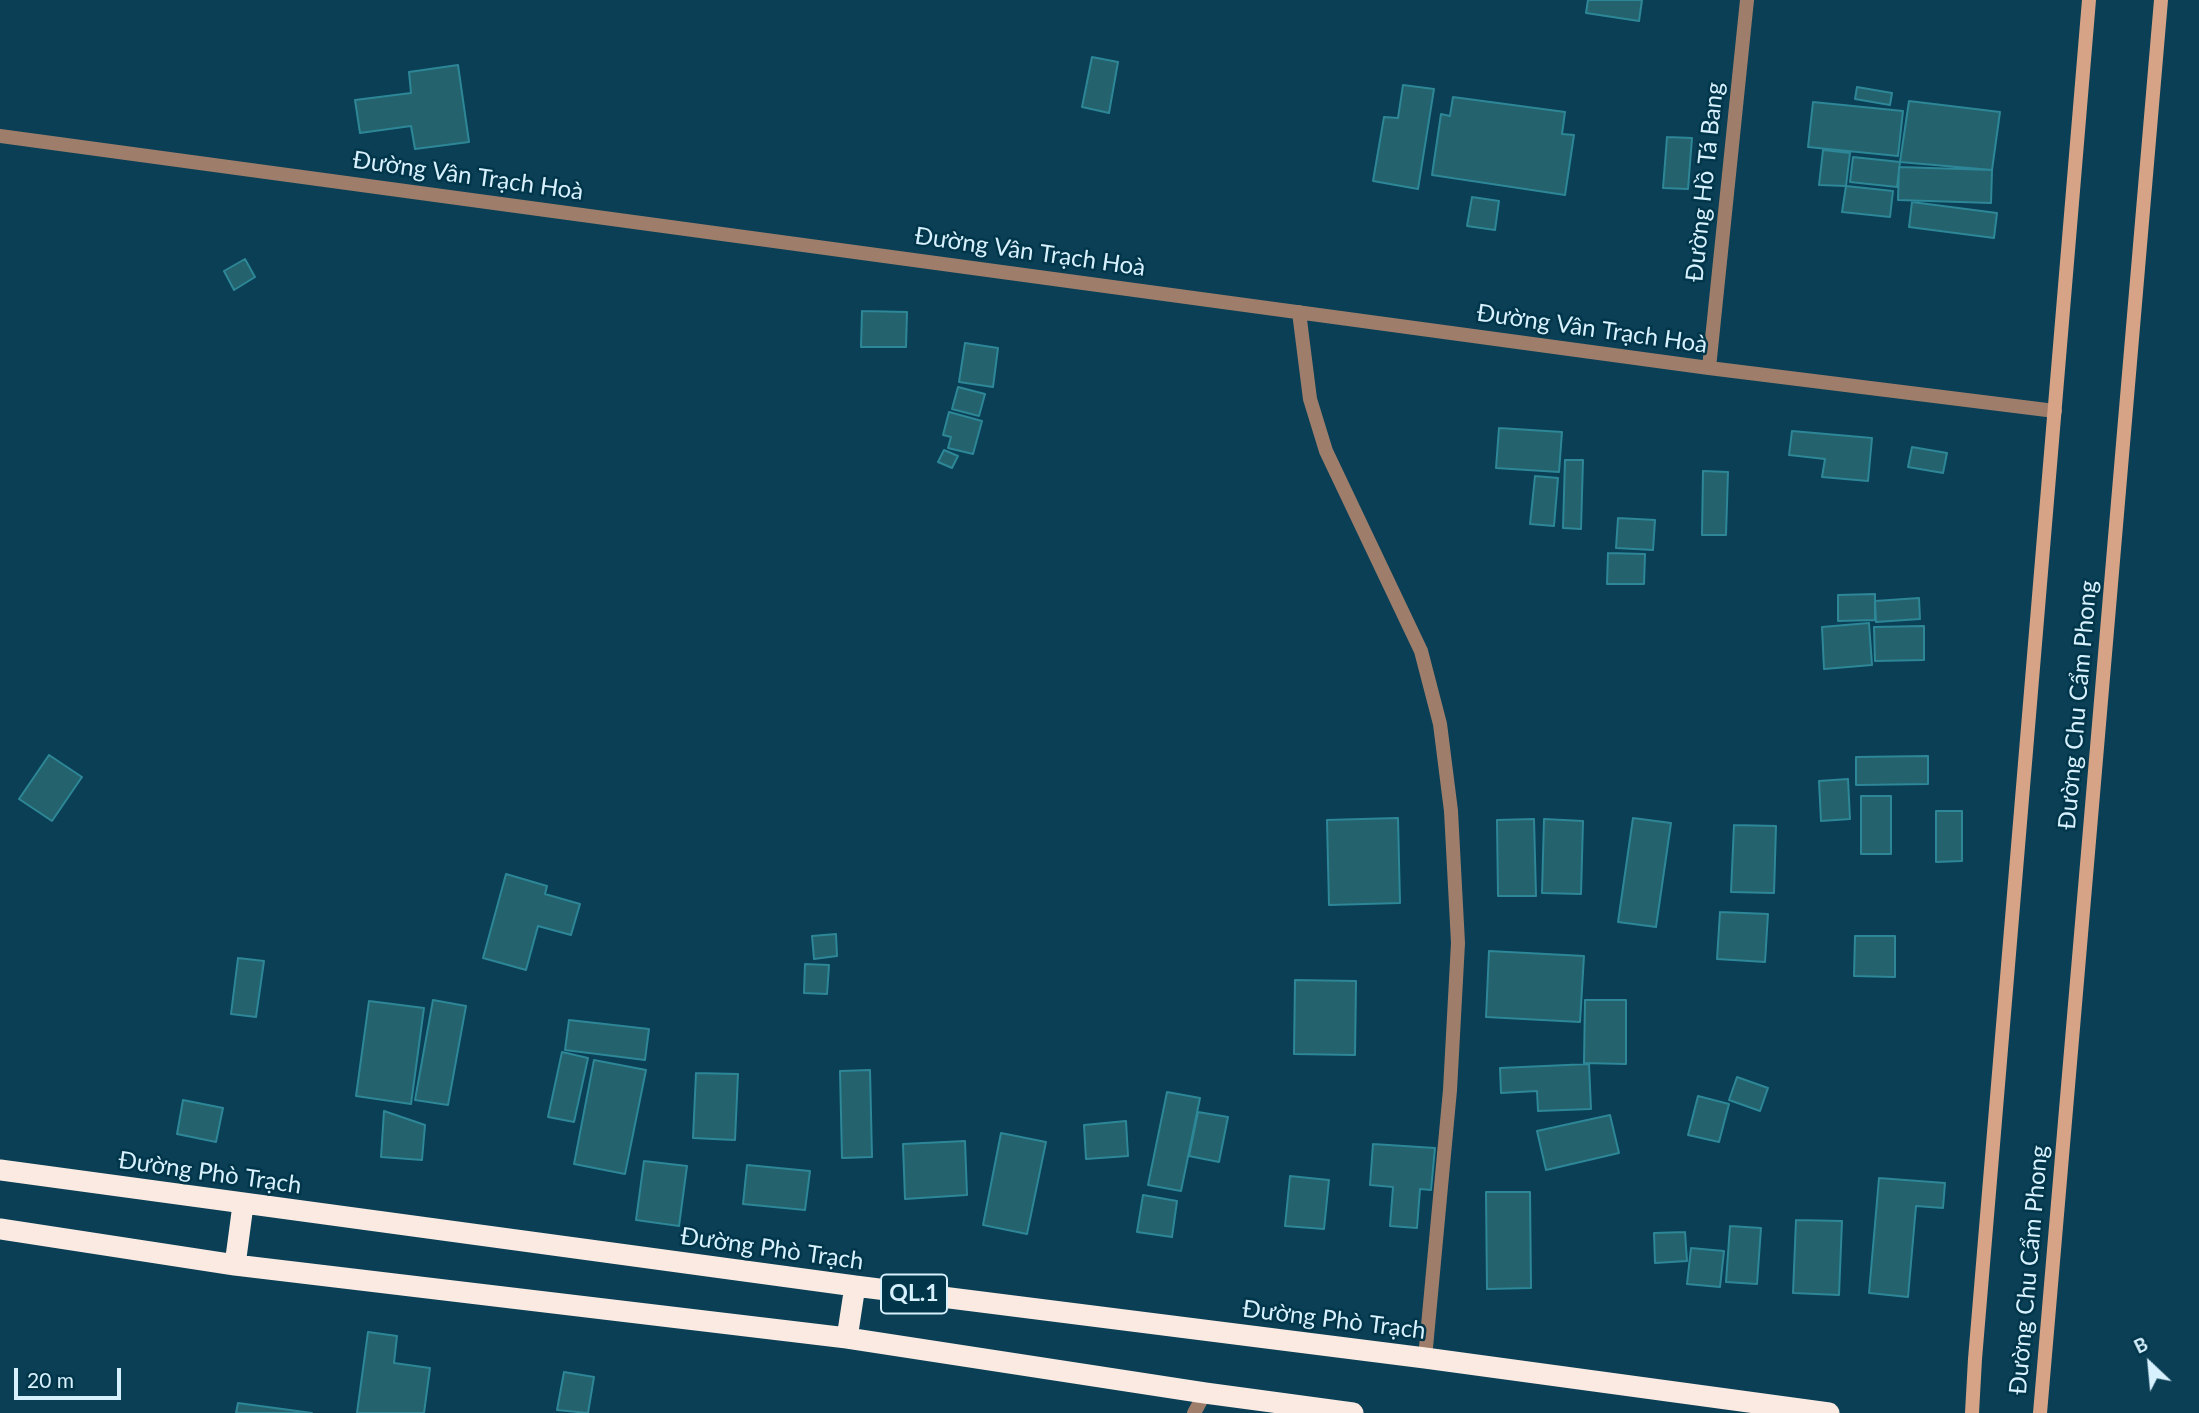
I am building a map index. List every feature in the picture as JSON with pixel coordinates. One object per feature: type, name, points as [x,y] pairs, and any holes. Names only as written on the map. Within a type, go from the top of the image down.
[{"type":"highway","name":"Đường Phò Trạch","points":[[0,1170],[243,1205],[855,1286],[1425,1357],[1829,1413]]},
{"type":"highway","points":[[235,1265],[243,1205]]},
{"type":"highway","name":"QL.1","points":[[0,1229],[235,1265],[847,1338],[1353,1413]]},
{"type":"highway","points":[[847,1338],[855,1286]]},
{"type":"street","name":"Đường Hồ Tá Bang","points":[[1709,368],[1747,0]]},
{"type":"street","name":"Đường Chu Cẩm Phong","points":[[1972,1413],[2089,0]]},
{"type":"street","name":"Đường Chu Cẩm Phong","points":[[2040,1413],[2161,0]]},
{"type":"street","name":"Đường Vân Trạch Hoà","points":[[0,136],[1709,368],[2055,411]]},
{"type":"street","points":[[1299,312],[1310,399],[1326,451],[1421,651],[1440,724],[1451,811],[1458,943],[1450,1090],[1425,1357]]},
{"type":"street","points":[[1194,1413],[1205,1393]]},
{"type":"building","points":[[1588,0],[1642,0],[1639,21],[1586,13]]},
{"type":"building","points":[[1092,57],[1118,62],[1109,113],[1082,107]]},
{"type":"building","points":[[458,65],[469,142],[415,149],[411,126],[360,133],[355,100],[411,93],[409,72]]},
{"type":"building","points":[[1403,85],[1434,89],[1418,189],[1373,181],[1384,117],[1398,118]]},
{"type":"building","points":[[1857,87],[1892,93],[1890,105],[1855,99]]},
{"type":"building","points":[[1453,97],[1565,112],[1562,134],[1574,135],[1565,195],[1432,175],[1441,114],[1450,116]]},
{"type":"building","points":[[1909,101],[2000,112],[1992,170],[1900,162]]},
{"type":"building","points":[[1813,102],[1903,111],[1898,156],[1808,147]]},
{"type":"building","points":[[1667,137],[1692,138],[1688,189],[1663,188]]},
{"type":"building","points":[[1823,150],[1850,153],[1846,186],[1819,185]]},
{"type":"building","points":[[1853,157],[1900,162],[1897,187],[1850,182]]},
{"type":"building","points":[[1899,167],[1992,170],[1991,203],[1898,200]]},
{"type":"building","points":[[1846,186],[1893,191],[1890,217],[1842,212]]},
{"type":"building","points":[[1472,197],[1499,201],[1495,230],[1467,226]]},
{"type":"building","points":[[1912,202],[1997,213],[1994,238],[1909,227]]},
{"type":"building","points":[[245,259],[255,277],[234,290],[224,271]]},
{"type":"building","points":[[862,311],[907,312],[906,347],[861,347]]},
{"type":"building","points":[[965,343],[998,348],[993,387],[959,382]]},
{"type":"building","points":[[958,387],[985,394],[979,416],[952,409]]},
{"type":"building","points":[[949,412],[982,421],[973,454],[948,448],[951,437],[943,435]]},
{"type":"building","points":[[1499,428],[1562,432],[1559,472],[1496,468]]},
{"type":"building","points":[[1792,431],[1872,438],[1868,481],[1822,477],[1825,459],[1789,455]]},
{"type":"building","points":[[1912,447],[1947,453],[1943,473],[1908,467]]},
{"type":"building","points":[[944,450],[958,456],[952,468],[938,462]]},
{"type":"building","points":[[1565,460],[1583,460],[1581,529],[1563,528]]},
{"type":"building","points":[[1703,471],[1728,472],[1726,535],[1702,535]]},
{"type":"building","points":[[1535,476],[1558,478],[1554,526],[1530,524]]},
{"type":"building","points":[[1618,518],[1655,520],[1653,550],[1616,548]]},
{"type":"building","points":[[1608,553],[1645,554],[1644,584],[1607,584]]},
{"type":"building","points":[[1875,594],[1875,620],[1838,621],[1838,595]]},
{"type":"building","points":[[1919,598],[1920,619],[1876,622],[1875,601]]},
{"type":"building","points":[[1869,623],[1872,665],[1824,669],[1822,627]]},
{"type":"building","points":[[1924,626],[1924,660],[1875,661],[1874,627]]},
{"type":"building","points":[[49,755],[82,777],[52,821],[19,799]]},
{"type":"building","points":[[1928,756],[1928,784],[1856,785],[1856,757]]},
{"type":"building","points":[[1848,779],[1850,819],[1821,821],[1819,781]]},
{"type":"building","points":[[1861,796],[1891,796],[1891,854],[1861,854]]},
{"type":"building","points":[[1936,811],[1962,811],[1962,861],[1936,862]]},
{"type":"building","points":[[1398,818],[1400,903],[1329,905],[1327,820]]},
{"type":"building","points":[[1633,818],[1671,823],[1656,927],[1618,922]]},
{"type":"building","points":[[1534,819],[1536,896],[1498,896],[1497,820]]},
{"type":"building","points":[[1544,819],[1583,821],[1581,894],[1542,893]]},
{"type":"building","points":[[1734,825],[1776,826],[1774,893],[1731,892]]},
{"type":"building","points":[[506,874],[547,886],[545,894],[580,904],[571,935],[538,926],[526,970],[483,958]]},
{"type":"building","points":[[1720,912],[1768,914],[1765,962],[1717,959]]},
{"type":"building","points":[[836,934],[837,956],[814,959],[812,936]]},
{"type":"building","points":[[1855,936],[1895,936],[1895,977],[1854,976]]},
{"type":"building","points":[[1489,951],[1584,956],[1580,1022],[1486,1017]]},
{"type":"building","points":[[238,958],[264,961],[256,1017],[231,1014]]},
{"type":"building","points":[[805,964],[829,965],[827,994],[804,993]]},
{"type":"building","points":[[1295,980],[1356,981],[1355,1055],[1294,1054]]},
{"type":"building","points":[[433,1000],[466,1006],[448,1105],[415,1100]]},
{"type":"building","points":[[1585,1000],[1626,1000],[1626,1064],[1584,1063]]},
{"type":"building","points":[[369,1001],[424,1008],[411,1104],[356,1096]]},
{"type":"building","points":[[569,1020],[649,1029],[645,1060],[565,1050]]},
{"type":"building","points":[[562,1052],[588,1058],[574,1122],[548,1117]]},
{"type":"building","points":[[594,1060],[646,1070],[625,1174],[574,1164]]},
{"type":"building","points":[[1589,1064],[1591,1109],[1538,1111],[1537,1091],[1501,1093],[1500,1068]]},
{"type":"building","points":[[870,1070],[872,1157],[842,1158],[840,1071]]},
{"type":"building","points":[[696,1073],[738,1074],[735,1140],[693,1138]]},
{"type":"building","points":[[1737,1077],[1768,1088],[1760,1111],[1729,1100]]},
{"type":"building","points":[[1167,1092],[1200,1098],[1181,1191],[1148,1185]]},
{"type":"building","points":[[1698,1096],[1729,1104],[1719,1142],[1688,1135]]},
{"type":"building","points":[[183,1100],[223,1108],[216,1142],[177,1134]]},
{"type":"building","points":[[384,1111],[425,1125],[422,1160],[381,1157]]},
{"type":"building","points":[[1198,1112],[1228,1117],[1219,1162],[1189,1156]]},
{"type":"building","points":[[1610,1115],[1619,1153],[1546,1170],[1537,1131]]},
{"type":"building","points":[[1126,1121],[1128,1156],[1086,1159],[1084,1125]]},
{"type":"building","points":[[1001,1133],[1046,1142],[1027,1234],[983,1225]]},
{"type":"building","points":[[965,1141],[967,1195],[905,1199],[903,1144]]},
{"type":"building","points":[[1373,1144],[1435,1148],[1431,1190],[1420,1189],[1417,1228],[1390,1226],[1393,1187],[1370,1185]]},
{"type":"building","points":[[644,1161],[687,1166],[679,1226],[636,1220]]},
{"type":"building","points":[[747,1165],[810,1171],[805,1210],[743,1204]]},
{"type":"building","points":[[1290,1176],[1329,1180],[1324,1229],[1285,1226]]},
{"type":"building","points":[[1879,1178],[1945,1183],[1943,1208],[1916,1206],[1908,1297],[1869,1293]]},
{"type":"building","points":[[1486,1192],[1530,1192],[1531,1288],[1487,1289]]},
{"type":"building","points":[[1143,1195],[1177,1201],[1172,1237],[1137,1232]]},
{"type":"building","points":[[1796,1220],[1842,1221],[1839,1295],[1793,1293]]},
{"type":"building","points":[[1730,1226],[1761,1228],[1757,1284],[1726,1282]]},
{"type":"building","points":[[1685,1232],[1687,1261],[1655,1263],[1654,1233]]},
{"type":"building","points":[[1691,1248],[1724,1251],[1720,1287],[1687,1284]]},
{"type":"building","points":[[368,1332],[397,1336],[394,1363],[430,1368],[424,1413],[357,1413]]},
{"type":"building","points":[[564,1372],[594,1377],[588,1413],[557,1410]]},
{"type":"building","points":[[238,1403],[312,1413],[236,1413]]}]
